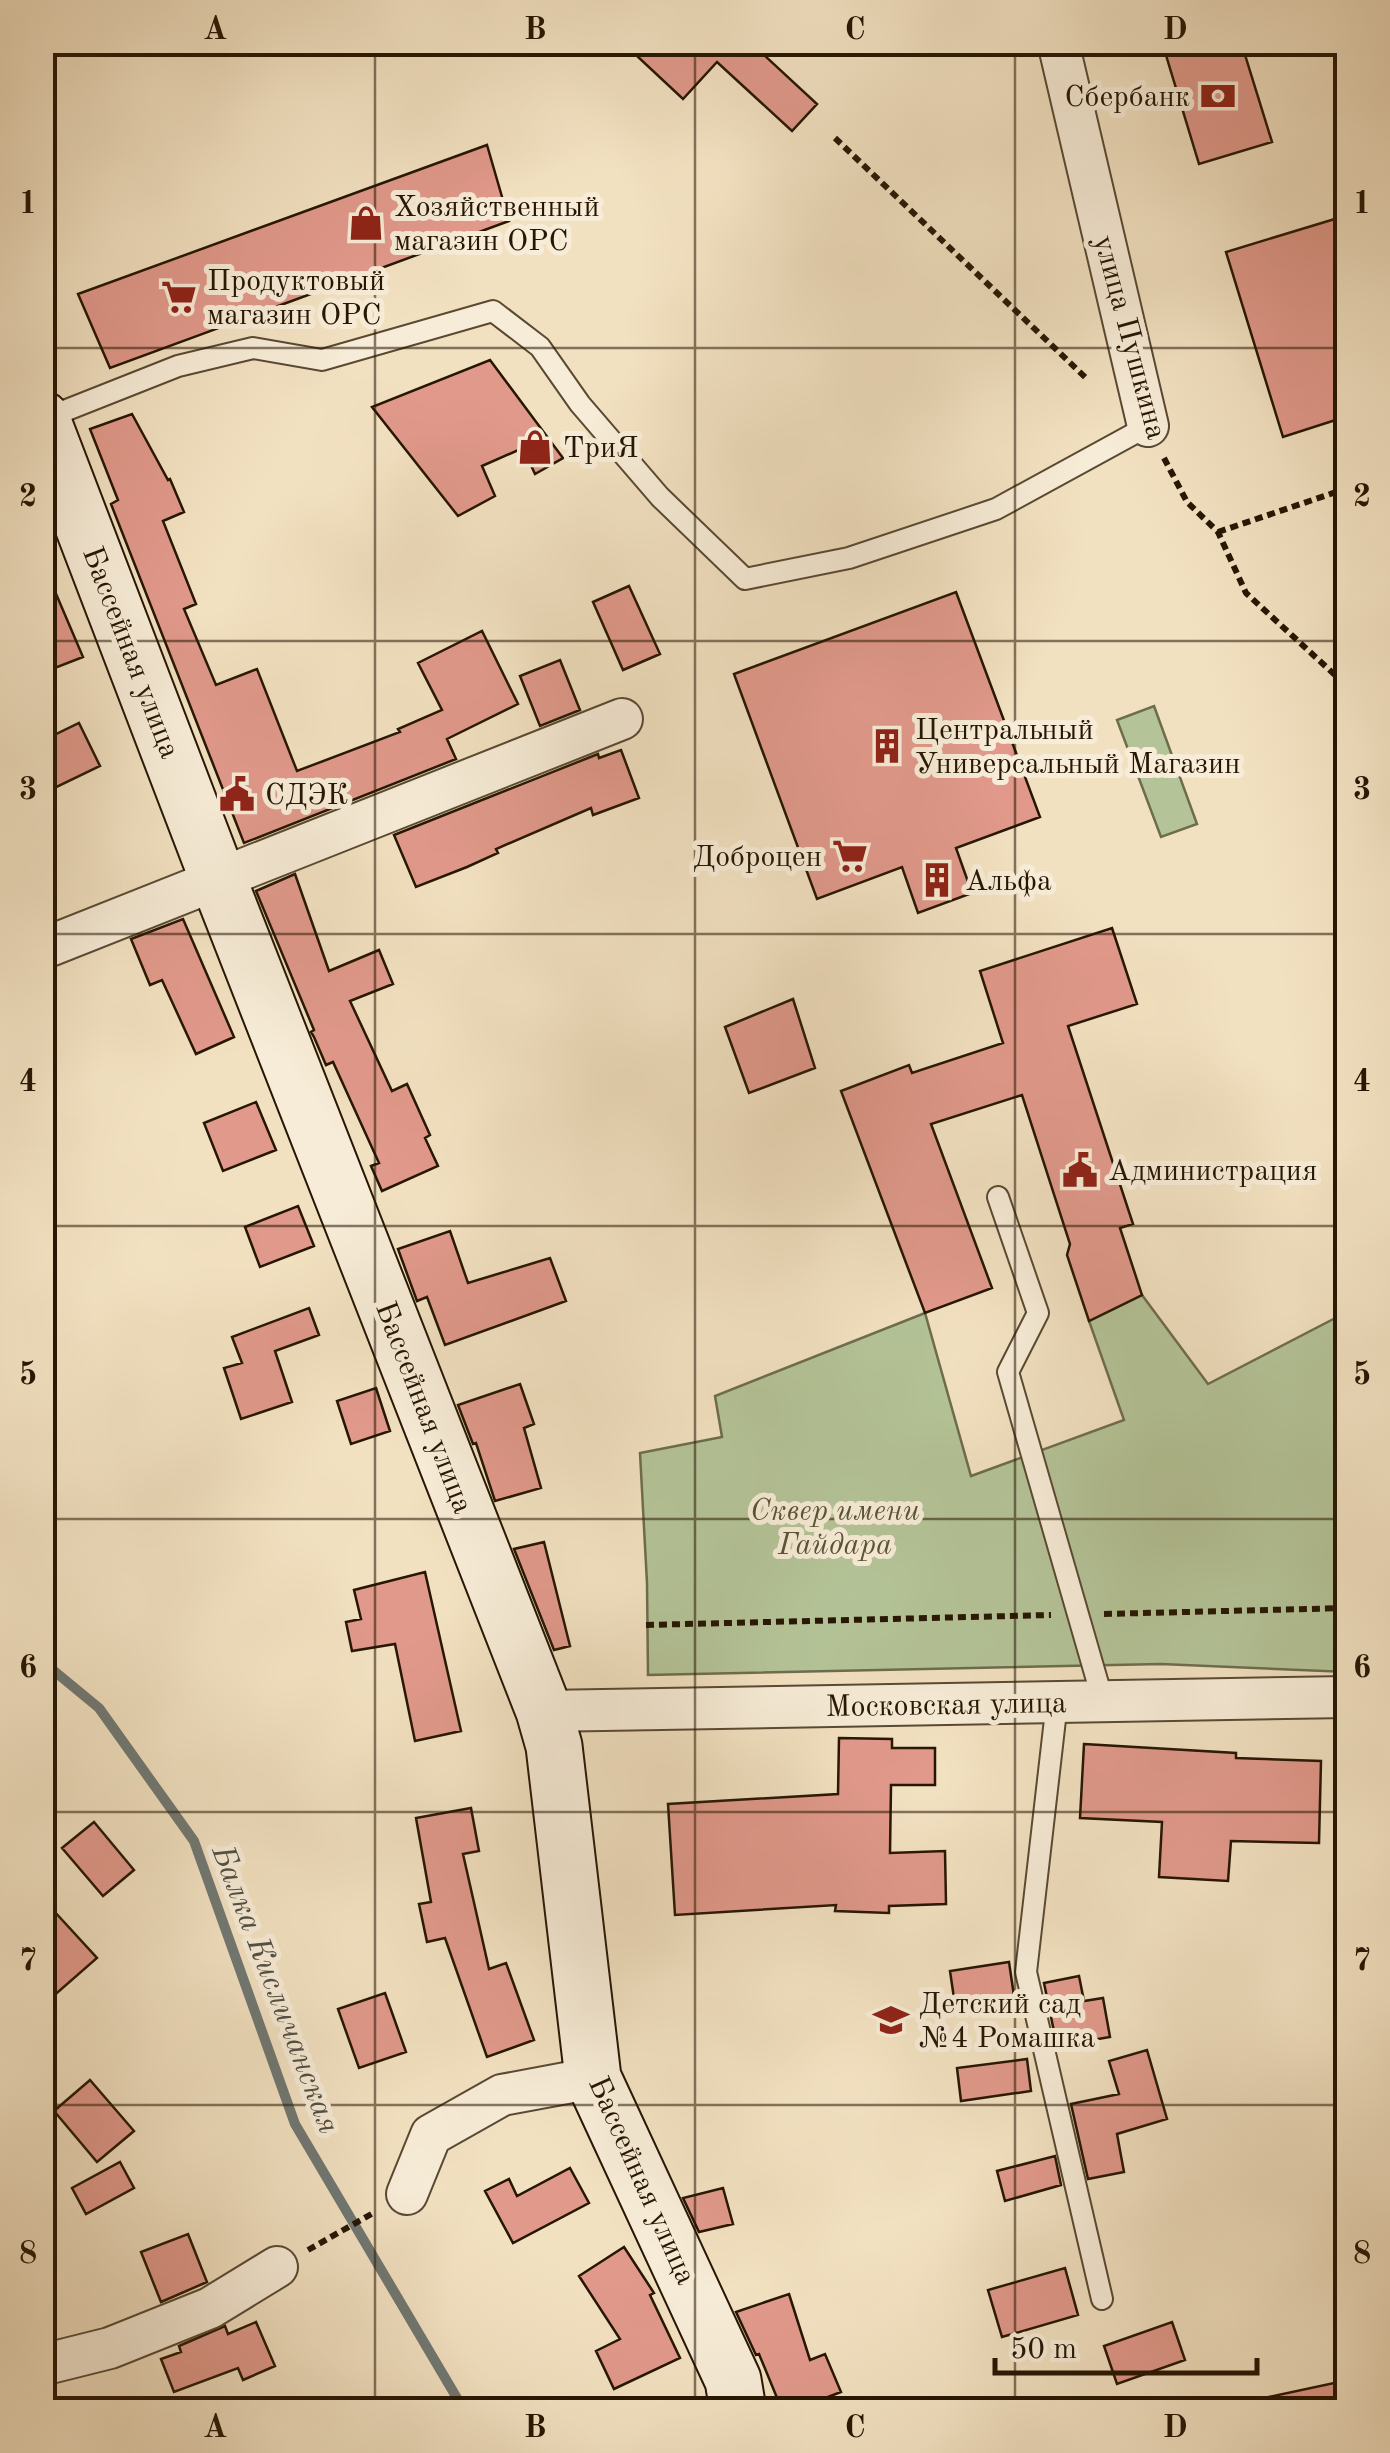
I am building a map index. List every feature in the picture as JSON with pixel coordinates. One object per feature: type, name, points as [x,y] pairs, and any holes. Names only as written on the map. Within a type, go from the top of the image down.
[{"type":"street","name":"улица Пушкина","points":[[1058,42],[1148,426]]},
{"type":"street","name":"Бассейная улица","points":[[43,419],[544,1711],[554,1746],[593,2078],[733,2380],[738,2410]]},
{"type":"street","points":[[42,949],[622,718]]},
{"type":"street","name":"Московская улица","points":[[544,1711],[1348,1696]]},
{"type":"street","points":[[407,2194],[431,2135],[502,2094],[593,2078]]},
{"type":"street","points":[[42,2365],[110,2348],[210,2308],[277,2268]]},
{"type":"lane","points":[[43,419],[178,366],[253,348],[322,360],[493,311],[540,346],[580,404],[660,497],[745,579],[849,558],[996,509],[1148,426]]},
{"type":"lane","points":[[998,1197],[1038,1313],[1008,1372],[1103,1701]]},
{"type":"lane","points":[[1057,1702],[1026,1972],[1102,2299]]},
{"type":"path","points":[[835,138],[1086,378]]},
{"type":"path","name":"улица Пушкина","points":[[1148,426],[1187,502],[1218,532],[1246,593],[1347,688]]},
{"type":"path","points":[[1218,532],[1348,488]]},
{"type":"path","points":[[646,1625],[1348,1608]]},
{"type":"path","points":[[277,2268],[407,2194]]},
{"type":"green space","points":[[1154,706],[1197,824],[1161,837],[1117,720]]},
{"type":"green space","name":"Сквер имени Гайдара","points":[[1142,1295],[1208,1384],[1347,1312],[1347,1672],[1161,1664],[648,1675],[640,1453],[722,1437],[715,1396],[925,1313],[971,1476],[1124,1420],[1089,1321]]},
{"type":"building","points":[[622,42],[750,42],[817,104],[792,131],[717,62],[683,99]]},
{"type":"building","name":"Сбербанк","points":[[1162,42],[1241,42],[1272,142],[1199,164]]},
{"type":"building","points":[[487,145],[509,221],[110,368],[78,294]]},
{"type":"building","points":[[1348,215],[1348,416],[1283,437],[1226,252]]},
{"type":"building","points":[[490,360],[563,458],[535,474],[523,448],[482,466],[495,496],[458,516],[372,407]]},
{"type":"building","points":[[132,414],[170,479],[184,512],[163,521],[196,604],[184,609],[216,685],[257,669],[297,771],[400,732],[398,729],[442,710],[418,663],[482,631],[518,704],[447,739],[456,759],[244,843],[111,504],[118,500],[90,429]]},
{"type":"building","points":[[42,561],[83,657],[42,673]]},
{"type":"building","points":[[629,586],[660,654],[623,670],[593,602]]},
{"type":"building","name":"Центральный Универсальный Магазин","points":[[956,592],[1040,817],[956,848],[972,893],[918,913],[902,867],[817,899],[734,674]]},
{"type":"building","points":[[560,660],[580,710],[540,726],[520,676]]},
{"type":"building","points":[[79,723],[100,766],[42,794],[42,741]]},
{"type":"building","points":[[621,750],[639,798],[593,815],[591,808],[416,887],[394,835],[598,754],[599,758]]},
{"type":"building","points":[[295,874],[329,971],[379,950],[393,984],[350,1001],[392,1091],[407,1084],[430,1135],[425,1138],[438,1166],[382,1191],[371,1166],[379,1163],[333,1062],[326,1065],[311,1032],[314,1030],[256,891]]},
{"type":"building","points":[[183,919],[234,1037],[196,1054],[162,980],[150,985],[131,939]]},
{"type":"building","name":"Администрация","points":[[1112,928],[1137,1004],[1068,1026],[1133,1224],[1120,1228],[1142,1295],[1089,1321],[1067,1255],[1070,1244],[1022,1095],[931,1124],[992,1288],[925,1313],[841,1091],[909,1065],[912,1073],[1003,1043],[980,971]]},
{"type":"building","points":[[793,999],[815,1068],[749,1093],[725,1027]]},
{"type":"building","points":[[256,1102],[276,1150],[223,1171],[204,1123]]},
{"type":"building","points":[[298,1206],[314,1246],[260,1267],[245,1227]]},
{"type":"building","points":[[450,1231],[468,1283],[550,1258],[566,1301],[445,1345],[427,1297],[417,1301],[398,1249]]},
{"type":"building","points":[[309,1308],[319,1335],[275,1351],[292,1402],[241,1419],[224,1368],[242,1363],[232,1337]]},
{"type":"building","points":[[520,1384],[534,1424],[524,1428],[541,1488],[495,1501],[476,1443],[473,1444],[458,1405]]},
{"type":"building","points":[[376,1388],[390,1431],[351,1444],[337,1401]]},
{"type":"building","points":[[544,1542],[570,1646],[554,1650],[514,1549]]},
{"type":"building","points":[[425,1572],[461,1731],[415,1741],[395,1644],[352,1651],[346,1622],[361,1619],[354,1590]]},
{"type":"building","points":[[839,1738],[892,1739],[892,1748],[935,1748],[935,1785],[891,1785],[890,1853],[945,1851],[946,1904],[889,1906],[889,1913],[835,1911],[836,1905],[675,1915],[668,1804],[838,1794]]},
{"type":"building","points":[[1084,1744],[1236,1753],[1236,1758],[1321,1761],[1319,1843],[1231,1841],[1228,1881],[1159,1877],[1162,1822],[1080,1818]]},
{"type":"building","points":[[471,1808],[479,1851],[463,1854],[489,1969],[506,1963],[534,2040],[487,2057],[445,1938],[427,1942],[419,1904],[431,1902],[416,1818]]},
{"type":"building","points":[[94,1822],[134,1870],[103,1896],[62,1848]]},
{"type":"building","points":[[42,1898],[97,1958],[42,2006]]},
{"type":"building","points":[[1009,1962],[1014,1996],[955,2005],[950,1971]]},
{"type":"building","points":[[1079,1976],[1084,2001],[1103,1998],[1110,2037],[1057,2046],[1044,1983]]},
{"type":"building","points":[[385,1993],[406,2052],[359,2068],[338,2009]]},
{"type":"building","points":[[1147,2050],[1167,2119],[1117,2134],[1124,2172],[1088,2179],[1071,2104],[1119,2094],[1109,2061]]},
{"type":"building","points":[[1027,2059],[1031,2091],[961,2101],[957,2068]]},
{"type":"building","points":[[90,2080],[134,2131],[97,2162],[54,2111]]},
{"type":"building","points":[[1055,2156],[1061,2185],[1005,2201],[997,2171]]},
{"type":"building","points":[[120,2162],[134,2188],[86,2214],[72,2188]]},
{"type":"building","points":[[570,2168],[589,2203],[513,2243],[485,2191],[509,2179],[517,2196]]},
{"type":"building","points":[[723,2188],[733,2224],[699,2232],[683,2198]]},
{"type":"building","points":[[188,2234],[207,2282],[161,2302],[141,2252]]},
{"type":"building","points":[[624,2247],[654,2293],[650,2295],[680,2358],[614,2389],[596,2351],[620,2339],[579,2276]]},
{"type":"building","points":[[1065,2268],[1078,2315],[1002,2337],[988,2290]]},
{"type":"building","points":[[789,2294],[810,2360],[825,2354],[841,2392],[794,2410],[782,2410],[736,2312]]},
{"type":"building","points":[[256,2322],[275,2366],[243,2380],[238,2368],[174,2392],[161,2359],[181,2352],[179,2346],[225,2326],[228,2334]]},
{"type":"building","points":[[1172,2322],[1185,2360],[1117,2384],[1104,2346]]},
{"type":"building","points":[[1348,2380],[1348,2410],[1265,2410],[1264,2398]]},
{"type":"waterway","name":"Балка Кисличанская","points":[[42,1661],[99,1708],[194,1841],[295,2124],[464,2410]]},
{"type":"place","name":"Сбербанк","points":[[1218,96]]},
{"type":"place","name":"Хозяйственный магазин ОРС","points":[[366,223]]},
{"type":"place","name":"Продуктовый магазин ОРС","points":[[179,297]]},
{"type":"place","name":"ТриЯ","points":[[535,447]]},
{"type":"place","name":"Центральный Универсальный Магазин","points":[[887,746]]},
{"type":"place","name":"СДЭК","points":[[237,794]]},
{"type":"place","name":"Доброцен","points":[[850,856]]},
{"type":"place","name":"Альфа","points":[[937,880]]},
{"type":"place","name":"Администрация","points":[[1080,1170]]},
{"type":"place","name":"Детский сад №4 Ромашка","points":[[891,2020]]}]
